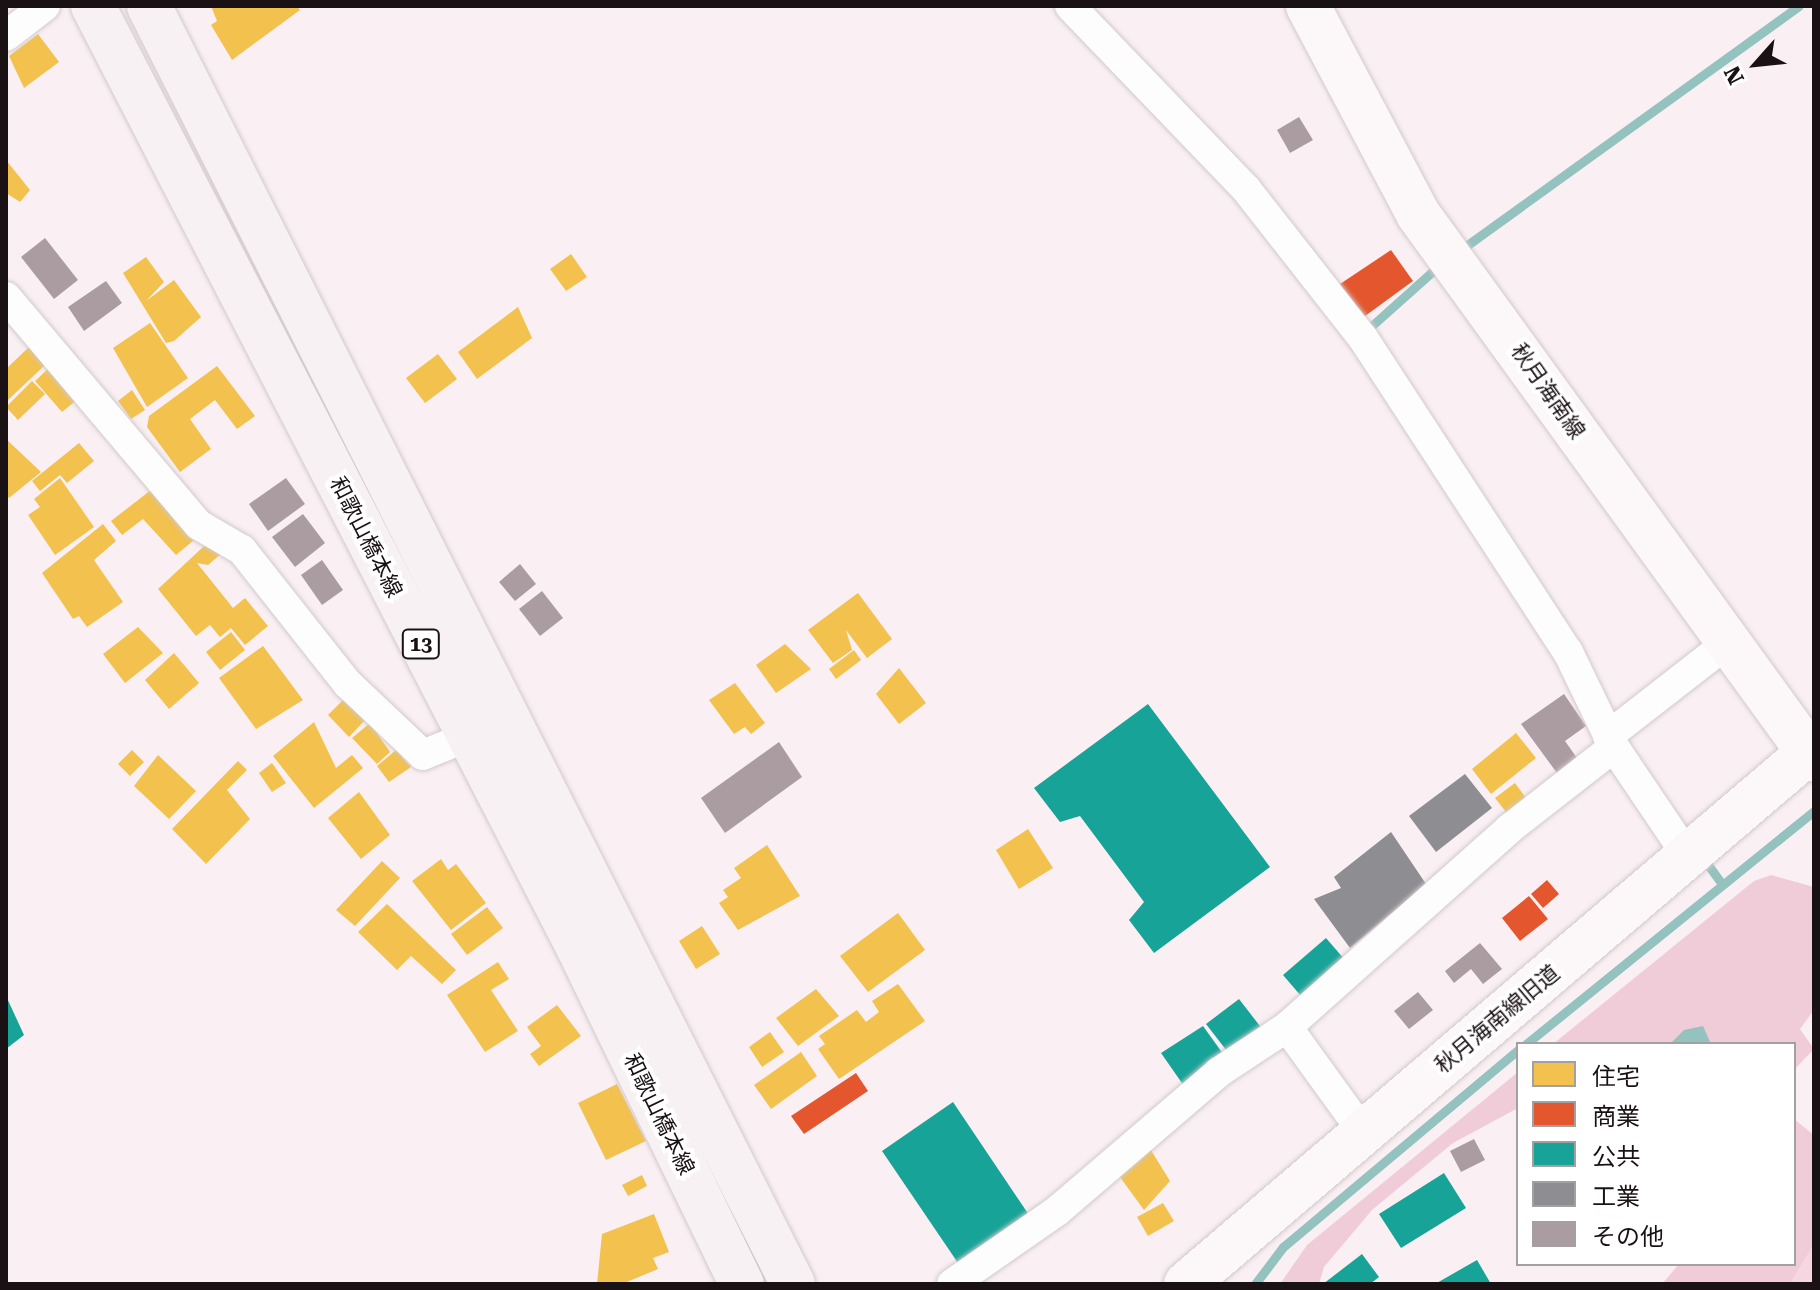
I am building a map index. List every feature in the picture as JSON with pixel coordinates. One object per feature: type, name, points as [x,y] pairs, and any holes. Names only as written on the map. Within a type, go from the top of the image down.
[{"type":"main road","name":"和歌山橋本線","points":[[93,6],[793,1284]]},
{"type":"main road","name":"和歌山橋本線","points":[[149,6],[487,728],[742,1284]]},
{"type":"main road","name":"秋月海南線","points":[[1308,6],[1418,214],[1726,644],[1811,757]]},
{"type":"main road","name":"秋月海南線旧道","points":[[1186,1284],[1811,757]]},
{"type":"street","points":[[6,36],[45,6]]},
{"type":"street","points":[[1070,6],[1246,189],[1363,338],[1568,652],[1611,741],[1689,858]]},
{"type":"street","points":[[6,297],[199,525],[242,550],[348,684],[423,755],[487,728]]},
{"type":"street","points":[[952,1284],[1057,1211],[1219,1072],[1287,1027],[1509,829],[1726,644]]},
{"type":"street","points":[[1287,1027],[1363,1132]]},
{"type":"shaded area","points":[[1771,875],[1814,887],[1814,1010],[1800,1029],[1814,1049],[1796,1068],[1796,1042],[1555,1042],[1754,881]]},
{"type":"shaded area","points":[[1516,1074],[1516,1109],[1453,1143],[1372,1210],[1324,1267],[1319,1284],[1280,1284],[1307,1245]]},
{"type":"shaded area","points":[[1796,1121],[1814,1135],[1814,1244],[1790,1284],[1662,1284],[1677,1266],[1796,1266]]},
{"type":"shaded area","points":[[1814,1244],[1814,1284],[1790,1284]]},
{"type":"water","points":[[1703,1026],[1710,1042],[1672,1042],[1684,1030]]},
{"type":"building: 住宅","points":[[211,6],[297,6],[300,10],[232,60],[211,25],[217,21]]},
{"type":"building: 住宅","points":[[38,34],[59,62],[24,88],[9,56]]},
{"type":"building: 住宅","points":[[6,160],[30,190],[20,202],[6,193]]},
{"type":"building: 住宅","points":[[571,254],[587,277],[566,291],[550,269]]},
{"type":"building: 住宅","points":[[146,257],[164,282],[146,301],[174,280],[201,317],[174,341],[166,343],[123,273]]},
{"type":"building: 住宅","points":[[518,307],[532,338],[477,379],[458,352]]},
{"type":"building: 住宅","points":[[150,323],[188,378],[147,407],[113,348]]},
{"type":"building: 住宅","points":[[29,347],[45,365],[8,400],[6,369]]},
{"type":"building: 住宅","points":[[438,354],[457,379],[425,403],[406,378]]},
{"type":"building: 住宅","points":[[217,366],[255,416],[237,429],[215,400],[190,419],[211,449],[180,472],[147,427],[149,416]]},
{"type":"building: 住宅","points":[[50,367],[78,399],[62,412],[35,381]]},
{"type":"building: 住宅","points":[[32,381],[45,394],[18,420],[6,407]]},
{"type":"building: 住宅","points":[[132,390],[145,410],[131,419],[118,401]]},
{"type":"building: 住宅","points":[[6,439],[41,472],[9,498],[6,494]]},
{"type":"building: 住宅","points":[[79,443],[94,461],[67,483],[60,475],[40,491],[32,481]]},
{"type":"building: 住宅","points":[[60,478],[94,527],[55,555],[28,515],[40,507],[34,499]]},
{"type":"building: 住宅","points":[[151,490],[194,540],[176,555],[143,519],[122,535],[111,521]]},
{"type":"building: 住宅","points":[[103,524],[116,541],[94,560],[123,602],[87,627],[79,616],[73,619],[42,573]]},
{"type":"building: 住宅","points":[[217,534],[228,548],[208,565],[197,563],[233,608],[245,598],[268,626],[245,645],[231,628],[220,637],[210,625],[196,636],[158,589]]},
{"type":"building: 住宅","points":[[858,593],[892,639],[867,658],[846,630],[852,650],[833,663],[808,630]]},
{"type":"building: 住宅","points":[[138,627],[163,653],[125,683],[103,654]]},
{"type":"building: 住宅","points":[[231,632],[245,650],[220,670],[206,652]]},
{"type":"building: 住宅","points":[[785,644],[811,669],[776,693],[756,665]]},
{"type":"building: 住宅","points":[[263,646],[303,700],[256,729],[219,678]]},
{"type":"building: 住宅","points":[[854,650],[861,660],[836,679],[829,669]]},
{"type":"building: 住宅","points":[[174,653],[199,683],[169,709],[145,680]]},
{"type":"building: 住宅","points":[[899,668],[926,703],[899,724],[876,694]]},
{"type":"building: 住宅","points":[[735,683],[765,723],[751,734],[745,727],[734,734],[709,700]]},
{"type":"building: 住宅","points":[[345,698],[366,719],[349,737],[328,715]]},
{"type":"building: 住宅","points":[[314,722],[336,768],[352,755],[363,768],[314,808],[273,756]]},
{"type":"building: 住宅","points":[[370,723],[390,752],[377,764],[352,738]]},
{"type":"building: 住宅","points":[[1516,733],[1536,758],[1491,794],[1472,769]]},
{"type":"building: 住宅","points":[[132,750],[144,762],[130,776],[118,764]]},
{"type":"building: 住宅","points":[[396,750],[411,767],[389,782],[377,766]]},
{"type":"building: 住宅","points":[[158,755],[196,791],[169,819],[134,786]]},
{"type":"building: 住宅","points":[[238,761],[247,770],[227,790],[250,819],[206,864],[172,829]]},
{"type":"building: 住宅","points":[[272,763],[286,783],[272,792],[259,773]]},
{"type":"building: 住宅","points":[[1515,783],[1529,802],[1510,817],[1495,798]]},
{"type":"building: 住宅","points":[[359,792],[390,835],[361,859],[328,818]]},
{"type":"building: 住宅","points":[[1028,829],[1053,868],[1019,889],[996,850]]},
{"type":"building: 住宅","points":[[767,845],[800,896],[738,930],[719,903],[728,897],[723,890],[741,878],[734,868]]},
{"type":"building: 住宅","points":[[441,859],[448,870],[456,864],[486,903],[451,930],[412,881]]},
{"type":"building: 住宅","points":[[382,861],[400,878],[355,926],[336,910]]},
{"type":"building: 住宅","points":[[387,904],[456,970],[442,984],[411,956],[397,970],[358,932]]},
{"type":"building: 住宅","points":[[487,907],[503,928],[467,955],[451,934]]},
{"type":"building: 住宅","points":[[898,913],[925,950],[868,992],[840,956]]},
{"type":"building: 住宅","points":[[702,926],[720,954],[696,969],[679,941]]},
{"type":"building: 住宅","points":[[498,962],[509,979],[491,990],[518,1031],[485,1052],[447,995]]},
{"type":"building: 住宅","points":[[898,984],[925,1021],[839,1079],[818,1049],[825,1044],[819,1036],[857,1010],[866,1022],[879,1012],[872,1001]]},
{"type":"building: 住宅","points":[[816,989],[839,1016],[798,1046],[776,1018]]},
{"type":"building: 住宅","points":[[557,1005],[581,1036],[539,1066],[530,1054],[541,1046],[527,1027]]},
{"type":"building: 住宅","points":[[770,1032],[784,1052],[762,1067],[749,1047]]},
{"type":"building: 住宅","points":[[801,1052],[817,1076],[771,1109],[754,1085]]},
{"type":"building: 住宅","points":[[617,1084],[646,1141],[606,1160],[578,1103]]},
{"type":"building: 住宅","points":[[1149,1147],[1170,1181],[1144,1210],[1117,1173]]},
{"type":"building: 住宅","points":[[642,1175],[647,1186],[628,1196],[622,1185]]},
{"type":"building: 住宅","points":[[1163,1203],[1174,1221],[1148,1236],[1137,1217]]},
{"type":"building: 住宅","points":[[654,1214],[669,1252],[653,1258],[658,1269],[622,1284],[597,1284],[602,1234]]},
{"type":"building: 商業","points":[[1391,250],[1413,281],[1361,319],[1337,286]]},
{"type":"building: 商業","points":[[1547,880],[1559,894],[1543,908],[1531,894]]},
{"type":"building: 商業","points":[[1529,896],[1548,919],[1520,941],[1502,918]]},
{"type":"building: 商業","points":[[856,1073],[868,1091],[804,1134],[791,1116]]},
{"type":"building: 公共","points":[[1148,704],[1270,867],[1154,953],[1129,920],[1144,902],[1080,816],[1060,822],[1034,788]]},
{"type":"building: 公共","points":[[1326,938],[1345,960],[1301,996],[1283,975]]},
{"type":"building: 公共","points":[[6,996],[24,1035],[6,1049]]},
{"type":"building: 公共","points":[[1239,999],[1263,1030],[1230,1055],[1206,1024]]},
{"type":"building: 公共","points":[[1203,1026],[1226,1058],[1184,1086],[1161,1053]]},
{"type":"building: 公共","points":[[953,1102],[1029,1215],[958,1263],[882,1151]]},
{"type":"building: 公共","points":[[1444,1173],[1466,1208],[1401,1248],[1379,1214]]},
{"type":"building: 公共","points":[[1362,1254],[1379,1277],[1370,1284],[1323,1284]]},
{"type":"building: 公共","points":[[1477,1260],[1491,1284],[1435,1284]]},
{"type":"building: 工業","points":[[1465,774],[1492,808],[1436,852],[1409,816]]},
{"type":"building: 工業","points":[[1391,832],[1426,884],[1350,948],[1314,899],[1341,888],[1334,877]]},
{"type":"building: その他","points":[[1299,117],[1313,140],[1290,153],[1277,130]]},
{"type":"building: その他","points":[[45,238],[78,280],[54,299],[21,257]]},
{"type":"building: その他","points":[[106,281],[122,303],[84,331],[68,307]]},
{"type":"building: その他","points":[[286,478],[305,504],[268,531],[249,504]]},
{"type":"building: その他","points":[[303,514],[325,543],[295,567],[272,537]]},
{"type":"building: その他","points":[[322,560],[343,590],[322,605],[301,575]]},
{"type":"building: その他","points":[[520,564],[536,584],[515,601],[499,582]]},
{"type":"building: その他","points":[[542,591],[563,618],[540,636],[519,609]]},
{"type":"building: その他","points":[[1564,694],[1586,726],[1565,741],[1577,758],[1557,773],[1521,724]]},
{"type":"building: その他","points":[[779,742],[802,777],[725,833],[701,798]]},
{"type":"building: その他","points":[[1480,943],[1502,969],[1483,984],[1471,969],[1454,983],[1445,971]]},
{"type":"building: その他","points":[[1418,992],[1433,1010],[1409,1029],[1394,1011]]},
{"type":"building: その他","points":[[1474,1139],[1485,1160],[1461,1172],[1450,1151]]},
{"type":"waterway","points":[[1466,246],[1799,6]]},
{"type":"waterway","points":[[1367,330],[1433,271]]},
{"type":"waterway","points":[[1528,1042],[1814,811]]},
{"type":"waterway","points":[[1703,858],[1720,881]]},
{"type":"waterway","points":[[1255,1284],[1283,1247],[1516,1052]]}]
